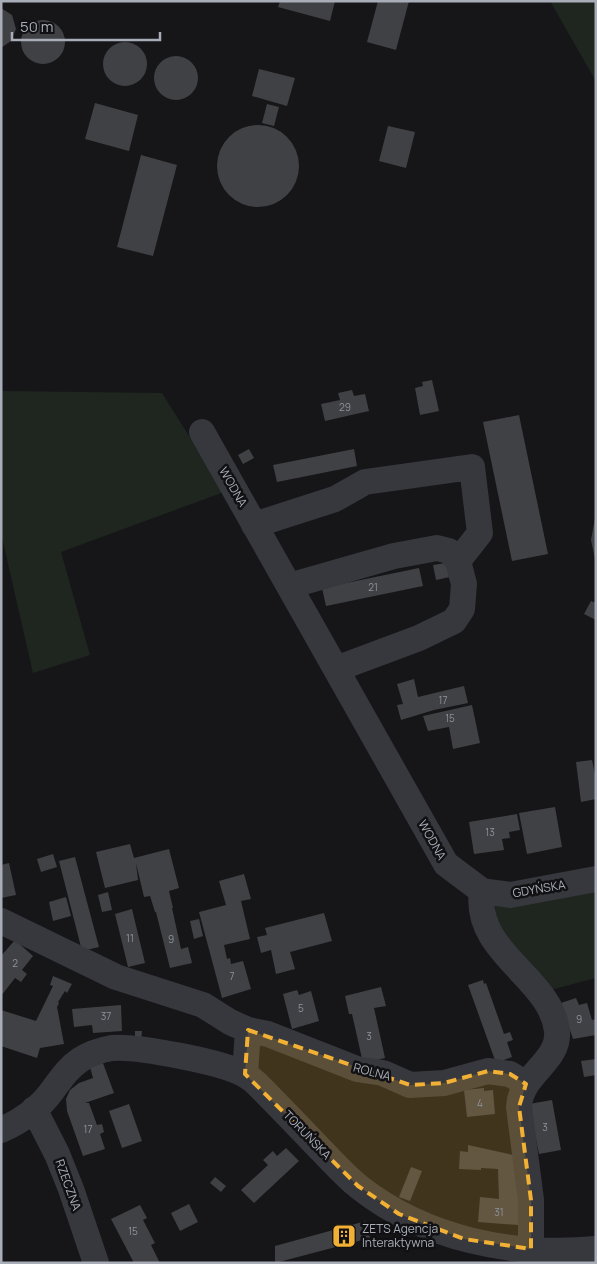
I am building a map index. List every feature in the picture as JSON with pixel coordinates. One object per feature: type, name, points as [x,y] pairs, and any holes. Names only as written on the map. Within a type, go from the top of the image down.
[{"type":"street","name":"WODNA","points":[[202,432],[446,864],[482,891]]},
{"type":"street","points":[[254,524],[335,499],[365,482],[472,467],[480,533],[458,561]]},
{"type":"street","points":[[289,586],[394,556],[437,548],[449,551],[458,561],[464,584],[462,609],[454,621],[419,638],[336,669]]},
{"type":"street","name":"GDYŃSKA","points":[[482,891],[510,895],[596,879]]},
{"type":"street","points":[[482,891],[480,904],[487,929],[497,944],[544,1000],[556,1025],[557,1032],[555,1048],[521,1091],[519,1107],[531,1200],[531,1249]]},
{"type":"street","name":"ROLNA","points":[[1,921],[116,977],[203,1005],[230,1022],[248,1030],[268,1034],[340,1064],[383,1073],[410,1086],[444,1083],[488,1071],[510,1074],[526,1084]]},
{"type":"street","points":[[245,1074],[248,1030]]},
{"type":"street","name":"TORUŃSKA","points":[[1,1130],[15,1124],[34,1109],[51,1092],[69,1069],[91,1054],[113,1048],[148,1050],[217,1065],[245,1074],[358,1186],[399,1214],[439,1231],[464,1239],[492,1244],[531,1249],[596,1249]]},
{"type":"street","name":"RZECZNA","points":[[34,1109],[64,1172],[96,1263]]},
{"type":"highlighted area","points":[[248,1030],[410,1085],[444,1083],[488,1071],[510,1074],[526,1084],[519,1107],[531,1200],[531,1249],[464,1239],[399,1214],[358,1186],[245,1074]]},
{"type":"shaded area","points":[[550,1],[596,1],[596,81],[594,78]]},
{"type":"shaded area","points":[[1,391],[162,393],[224,492],[61,552],[90,655],[33,673],[1,533]]},
{"type":"shaded area","points":[[596,887],[596,978],[550,990],[496,927],[495,904]]},
{"type":"building","points":[[280,1],[335,1],[330,21],[278,7]]},
{"type":"building","points":[[378,1],[409,1],[396,50],[367,42]]},
{"type":"building","points":[[1,8],[12,15],[16,29],[11,41],[1,48]]},
{"type":"building","points":[[43,20],[55,24],[61,30],[65,42],[61,54],[55,60],[43,64],[31,60],[25,54],[21,42],[25,30],[31,24]]},
{"type":"building","points":[[121,42],[129,42],[141,48],[147,64],[141,80],[129,86],[121,86],[109,80],[103,68],[103,60],[109,48]]},
{"type":"building","points":[[172,56],[180,56],[192,62],[198,78],[192,94],[180,100],[172,100],[160,94],[154,82],[154,74],[160,62]]},
{"type":"building","points":[[259,69],[295,78],[287,106],[252,96]]},
{"type":"building","points":[[95,103],[138,115],[129,151],[85,139]]},
{"type":"building","points":[[267,104],[279,107],[274,126],[262,123]]},
{"type":"building","points":[[258,125],[274,129],[287,137],[295,150],[299,166],[295,182],[287,195],[274,203],[258,207],[242,203],[229,195],[221,182],[217,166],[221,150],[229,137],[242,129]]},
{"type":"building","points":[[388,126],[415,132],[406,168],[379,161]]},
{"type":"building","points":[[141,155],[177,165],[153,256],[117,247]]},
{"type":"building","points":[[432,380],[439,411],[420,415],[415,388],[423,386],[422,382]]},
{"type":"building","points":[[352,390],[354,396],[365,394],[369,411],[325,421],[321,404],[340,400],[338,393]]},
{"type":"building","points":[[519,415],[548,554],[512,561],[483,422]]},
{"type":"building","points":[[249,449],[254,458],[243,464],[238,455]]},
{"type":"building","points":[[354,449],[357,466],[277,482],[273,465]]},
{"type":"building","points":[[596,518],[595,559],[591,540]]},
{"type":"building","points":[[446,563],[450,577],[436,580],[433,565]]},
{"type":"building","points":[[419,568],[423,586],[326,606],[322,588]]},
{"type":"building","points":[[591,601],[596,603],[596,620],[584,614]]},
{"type":"building","points":[[414,679],[418,697],[464,686],[468,703],[434,710],[401,720],[397,705],[403,704],[397,684]]},
{"type":"building","points":[[472,705],[480,743],[453,749],[449,727],[428,731],[423,716]]},
{"type":"building","points":[[592,760],[596,779],[596,799],[581,802],[576,762]]},
{"type":"building","points":[[555,807],[562,847],[527,854],[519,813]]},
{"type":"building","points":[[517,814],[520,830],[509,832],[510,838],[502,839],[504,850],[474,854],[469,822]]},
{"type":"building","points":[[130,844],[134,858],[169,849],[179,888],[169,891],[172,908],[181,949],[188,947],[192,963],[170,968],[156,912],[150,896],[144,897],[136,863],[138,880],[105,888],[96,852]]},
{"type":"building","points":[[53,854],[57,867],[41,872],[37,859]]},
{"type":"building","points":[[75,857],[99,947],[82,951],[59,861]]},
{"type":"building","points":[[9,863],[16,895],[1,898],[1,865]]},
{"type":"building","points":[[244,874],[251,899],[241,901],[250,939],[224,945],[227,959],[230,958],[231,964],[243,961],[251,989],[222,998],[199,912],[226,905],[219,881]]},
{"type":"building","points":[[108,892],[112,910],[102,912],[98,895]]},
{"type":"building","points":[[66,897],[71,916],[53,921],[49,902]]},
{"type":"building","points":[[132,909],[145,963],[128,967],[115,914]]},
{"type":"building","points":[[324,913],[332,941],[290,952],[295,969],[276,974],[271,950],[261,953],[257,937],[267,935],[265,928]]},
{"type":"building","points":[[199,919],[203,936],[194,939],[190,921]]},
{"type":"building","points":[[15,940],[33,956],[22,970],[27,974],[21,982],[15,978],[1,996],[1,956]]},
{"type":"building","points":[[53,976],[72,984],[67,993],[65,991],[57,1007],[64,1044],[40,1048],[37,1058],[1,1046],[1,1010],[36,1021],[53,986],[50,985]]},
{"type":"building","points":[[483,980],[484,984],[486,983],[504,1034],[510,1032],[513,1040],[507,1042],[512,1057],[496,1063],[468,985]]},
{"type":"building","points":[[381,987],[386,1006],[374,1008],[385,1058],[363,1063],[352,1014],[349,1014],[345,996]]},
{"type":"building","points":[[297,990],[299,995],[311,991],[319,1021],[292,1029],[283,994]]},
{"type":"building","points":[[576,998],[579,1005],[587,1003],[592,1020],[596,1019],[596,1035],[573,1039],[561,1003]]},
{"type":"building","points":[[121,1005],[122,1031],[93,1033],[92,1025],[74,1027],[72,1009]]},
{"type":"building","points":[[135,1031],[142,1031],[141,1041],[135,1040]]},
{"type":"building","points":[[596,1059],[596,1075],[584,1077],[581,1061]]},
{"type":"building","points":[[103,1063],[114,1093],[85,1103],[89,1103],[97,1125],[102,1124],[104,1132],[100,1134],[105,1149],[83,1156],[67,1111],[66,1099],[70,1090],[79,1083],[93,1078],[90,1067]]},
{"type":"building","points":[[484,1088],[484,1091],[493,1090],[495,1114],[467,1117],[464,1090]]},
{"type":"building","points":[[552,1100],[561,1150],[539,1154],[529,1104]]},
{"type":"building","points":[[129,1104],[142,1141],[122,1148],[109,1111]]},
{"type":"building","points":[[468,1145],[513,1155],[520,1201],[518,1225],[478,1222],[480,1197],[499,1199],[498,1169],[459,1169],[460,1151],[468,1152]]},
{"type":"building","points":[[286,1148],[299,1161],[254,1203],[241,1190],[268,1165],[263,1160],[273,1151],[277,1156]]},
{"type":"building","points":[[411,1167],[422,1171],[410,1201],[399,1197]]},
{"type":"building","points":[[215,1177],[226,1186],[221,1192],[210,1183]]},
{"type":"building","points":[[189,1204],[198,1222],[180,1231],[171,1213]]},
{"type":"building","points":[[140,1205],[147,1218],[143,1220],[155,1243],[151,1245],[160,1263],[134,1263],[111,1219]]},
{"type":"building","points":[[366,1221],[370,1238],[275,1263],[275,1246]]},
{"type":"place","name":"ZETS Agencja Interaktywna","points":[[344,1236]]}]
